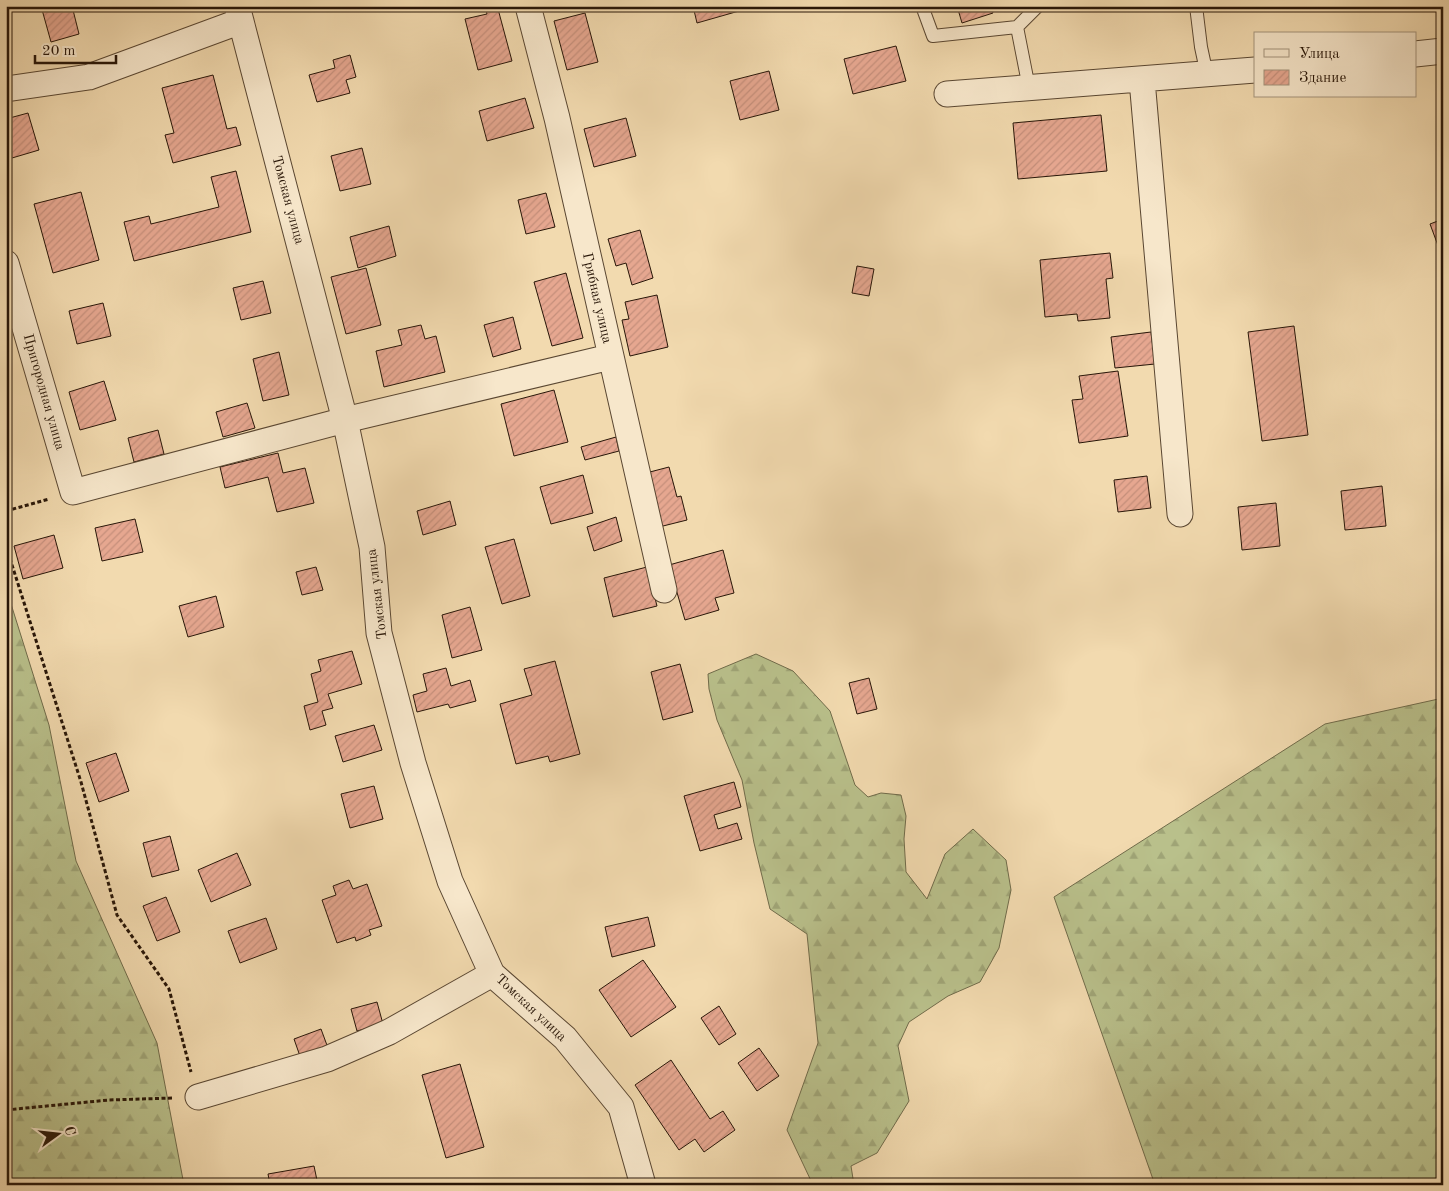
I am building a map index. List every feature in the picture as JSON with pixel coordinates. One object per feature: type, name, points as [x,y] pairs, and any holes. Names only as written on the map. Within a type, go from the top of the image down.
[{"type":"street","name":"Грибная улица","points":[[528,6],[557,118],[664,590]]},
{"type":"street","points":[[6,89],[89,77],[239,14]]},
{"type":"street","name":"Томская улица","points":[[239,14],[345,420],[372,546],[380,633],[413,763],[450,881],[492,974],[565,1038],[622,1107],[643,1185]]},
{"type":"street","points":[[1416,54],[1443,51]]},
{"type":"street","points":[[947,94],[1254,70]]},
{"type":"street","points":[[1142,80],[1180,514]]},
{"type":"street","name":"Пригородная улица","points":[[6,263],[73,492]]},
{"type":"street","points":[[73,492],[345,420],[610,357]]},
{"type":"street","points":[[198,1097],[327,1059],[389,1032],[492,974]]},
{"type":"lane","points":[[922,6],[933,36],[1017,27],[1038,6]]},
{"type":"lane","points":[[1196,6],[1201,47],[1208,75]]},
{"type":"lane","points":[[1017,27],[1029,88]]},
{"type":"path","points":[[6,511],[73,492]]},
{"type":"path","points":[[6,546],[81,782],[118,915],[169,989],[198,1097],[109,1100],[6,1110]]},
{"type":"green space","points":[[6,588],[49,725],[76,861],[157,1043],[184,1185],[6,1185]]},
{"type":"green space","points":[[756,654],[793,671],[830,711],[855,785],[868,797],[881,793],[901,795],[906,816],[904,839],[906,872],[927,899],[945,854],[973,829],[1006,860],[1011,890],[999,948],[980,982],[948,996],[909,1022],[898,1046],[909,1101],[877,1153],[851,1166],[854,1185],[813,1185],[787,1130],[818,1043],[807,934],[770,909],[754,843],[742,780],[717,720],[709,689],[708,674]]},
{"type":"green space","points":[[1443,698],[1443,1185],[1155,1185],[1054,897],[1325,724]]},
{"type":"building","points":[[41,6],[72,6],[79,34],[51,42]]},
{"type":"building","points":[[485,6],[508,6],[498,9],[512,61],[478,70],[465,19],[487,14]]},
{"type":"building","points":[[693,6],[737,6],[739,11],[697,23]]},
{"type":"building","points":[[957,6],[990,6],[993,13],[962,23]]},
{"type":"building","points":[[585,13],[598,62],[567,70],[554,21]]},
{"type":"building","points":[[896,46],[906,81],[853,94],[844,59]]},
{"type":"building","points":[[350,55],[356,77],[346,80],[350,93],[317,102],[309,75],[335,68],[333,60]]},
{"type":"building","points":[[769,71],[779,110],[740,120],[730,81]]},
{"type":"building","points":[[213,75],[227,129],[236,127],[241,145],[173,163],[165,135],[174,133],[162,88]]},
{"type":"building","points":[[525,98],[534,128],[487,141],[479,111]]},
{"type":"building","points":[[28,113],[39,150],[12,158],[6,136],[6,119]]},
{"type":"building","points":[[1101,115],[1107,171],[1018,179],[1013,123]]},
{"type":"building","points":[[626,118],[636,156],[594,167],[584,129]]},
{"type":"building","points":[[362,148],[371,184],[340,191],[331,156]]},
{"type":"building","points":[[236,171],[251,232],[134,261],[124,222],[149,216],[151,224],[219,207],[211,177]]},
{"type":"building","points":[[81,192],[99,260],[53,273],[34,204]]},
{"type":"building","points":[[546,193],[555,227],[526,234],[518,200]]},
{"type":"building","points":[[1443,219],[1443,259],[1430,224]]},
{"type":"building","points":[[389,226],[396,256],[358,268],[350,237]]},
{"type":"building","points":[[640,230],[653,278],[632,285],[626,263],[616,266],[608,239]]},
{"type":"building","points":[[1110,253],[1113,278],[1106,279],[1110,318],[1078,321],[1077,314],[1045,317],[1040,260]]},
{"type":"building","points":[[857,266],[874,269],[869,296],[852,293]]},
{"type":"building","points":[[366,268],[381,325],[346,334],[331,277]]},
{"type":"building","points":[[566,273],[583,338],[552,346],[534,282]]},
{"type":"building","points":[[263,281],[271,313],[241,320],[233,288]]},
{"type":"building","points":[[657,295],[668,347],[630,356],[622,320],[629,319],[625,302]]},
{"type":"building","points":[[103,303],[111,336],[77,344],[69,311]]},
{"type":"building","points":[[513,317],[521,349],[493,357],[484,325]]},
{"type":"building","points":[[421,325],[425,339],[436,336],[445,372],[384,387],[376,351],[402,345],[398,330]]},
{"type":"building","points":[[1294,326],[1308,435],[1262,441],[1248,332]]},
{"type":"building","points":[[1151,332],[1155,364],[1115,368],[1111,337]]},
{"type":"building","points":[[279,352],[289,395],[263,401],[253,359]]},
{"type":"building","points":[[1118,371],[1128,436],[1079,443],[1072,400],[1083,399],[1079,376]]},
{"type":"building","points":[[104,381],[116,420],[80,430],[69,392]]},
{"type":"building","points":[[554,390],[568,442],[514,456],[501,404]]},
{"type":"building","points":[[247,403],[255,428],[223,437],[216,412]]},
{"type":"building","points":[[158,430],[164,454],[134,462],[128,438]]},
{"type":"building","points":[[616,437],[619,451],[585,460],[581,447]]},
{"type":"building","points":[[278,453],[283,473],[305,468],[314,503],[277,512],[268,477],[225,488],[220,467]]},
{"type":"building","points":[[669,467],[677,497],[681,496],[687,520],[659,527],[646,473]]},
{"type":"building","points":[[583,475],[593,513],[551,524],[540,487]]},
{"type":"building","points":[[1147,476],[1151,508],[1118,512],[1114,480]]},
{"type":"building","points":[[1382,486],[1386,526],[1345,530],[1341,491]]},
{"type":"building","points":[[450,501],[456,525],[423,535],[417,511]]},
{"type":"building","points":[[1276,503],[1280,546],[1242,550],[1238,507]]},
{"type":"building","points":[[616,517],[622,541],[594,551],[587,527]]},
{"type":"building","points":[[135,519],[143,552],[102,561],[95,528]]},
{"type":"building","points":[[54,535],[63,568],[23,579],[14,546]]},
{"type":"building","points":[[514,539],[530,596],[502,604],[485,547]]},
{"type":"building","points":[[723,550],[734,593],[715,598],[719,610],[685,620],[669,565]]},
{"type":"building","points":[[316,567],[323,590],[302,595],[296,572]]},
{"type":"building","points":[[647,567],[657,606],[613,617],[604,578]]},
{"type":"building","points":[[216,596],[224,627],[188,637],[179,606]]},
{"type":"building","points":[[470,607],[482,650],[452,658],[442,615]]},
{"type":"building","points":[[352,651],[362,684],[328,694],[333,708],[322,711],[326,725],[310,730],[304,706],[318,702],[311,674],[321,671],[318,660]]},
{"type":"building","points":[[555,661],[580,754],[550,762],[548,756],[516,764],[500,704],[532,695],[524,669]]},
{"type":"building","points":[[680,664],[693,712],[663,720],[651,672]]},
{"type":"building","points":[[446,668],[451,686],[470,680],[476,701],[450,708],[448,704],[417,712],[413,695],[427,691],[423,674]]},
{"type":"building","points":[[869,678],[877,709],[857,714],[849,683]]},
{"type":"building","points":[[374,725],[382,750],[343,762],[335,736]]},
{"type":"building","points":[[116,753],[129,791],[99,802],[86,763]]},
{"type":"building","points":[[734,782],[741,807],[714,815],[718,829],[737,823],[742,839],[700,851],[684,796]]},
{"type":"building","points":[[374,786],[383,819],[350,828],[341,794]]},
{"type":"building","points":[[170,836],[179,870],[152,877],[143,843]]},
{"type":"building","points":[[237,853],[251,885],[211,902],[198,870]]},
{"type":"building","points":[[349,880],[353,889],[367,884],[382,926],[369,930],[371,935],[356,941],[355,937],[337,943],[322,900],[336,895],[333,886]]},
{"type":"building","points":[[166,897],[180,932],[157,941],[143,906]]},
{"type":"building","points":[[648,917],[655,946],[612,957],[605,927]]},
{"type":"building","points":[[266,918],[277,949],[240,963],[228,931]]},
{"type":"building","points":[[643,960],[676,1007],[631,1037],[599,990]]},
{"type":"building","points":[[377,1002],[383,1024],[357,1031],[351,1009]]},
{"type":"building","points":[[719,1006],[736,1034],[719,1045],[701,1018]]},
{"type":"building","points":[[321,1029],[328,1048],[301,1059],[294,1039]]},
{"type":"building","points":[[759,1048],[779,1076],[757,1091],[738,1063]]},
{"type":"building","points":[[671,1060],[710,1119],[723,1111],[735,1130],[704,1152],[695,1139],[679,1150],[635,1085]]},
{"type":"building","points":[[460,1064],[484,1147],[446,1158],[422,1075]]},
{"type":"building","points":[[314,1166],[318,1185],[270,1185],[268,1174]]}]
